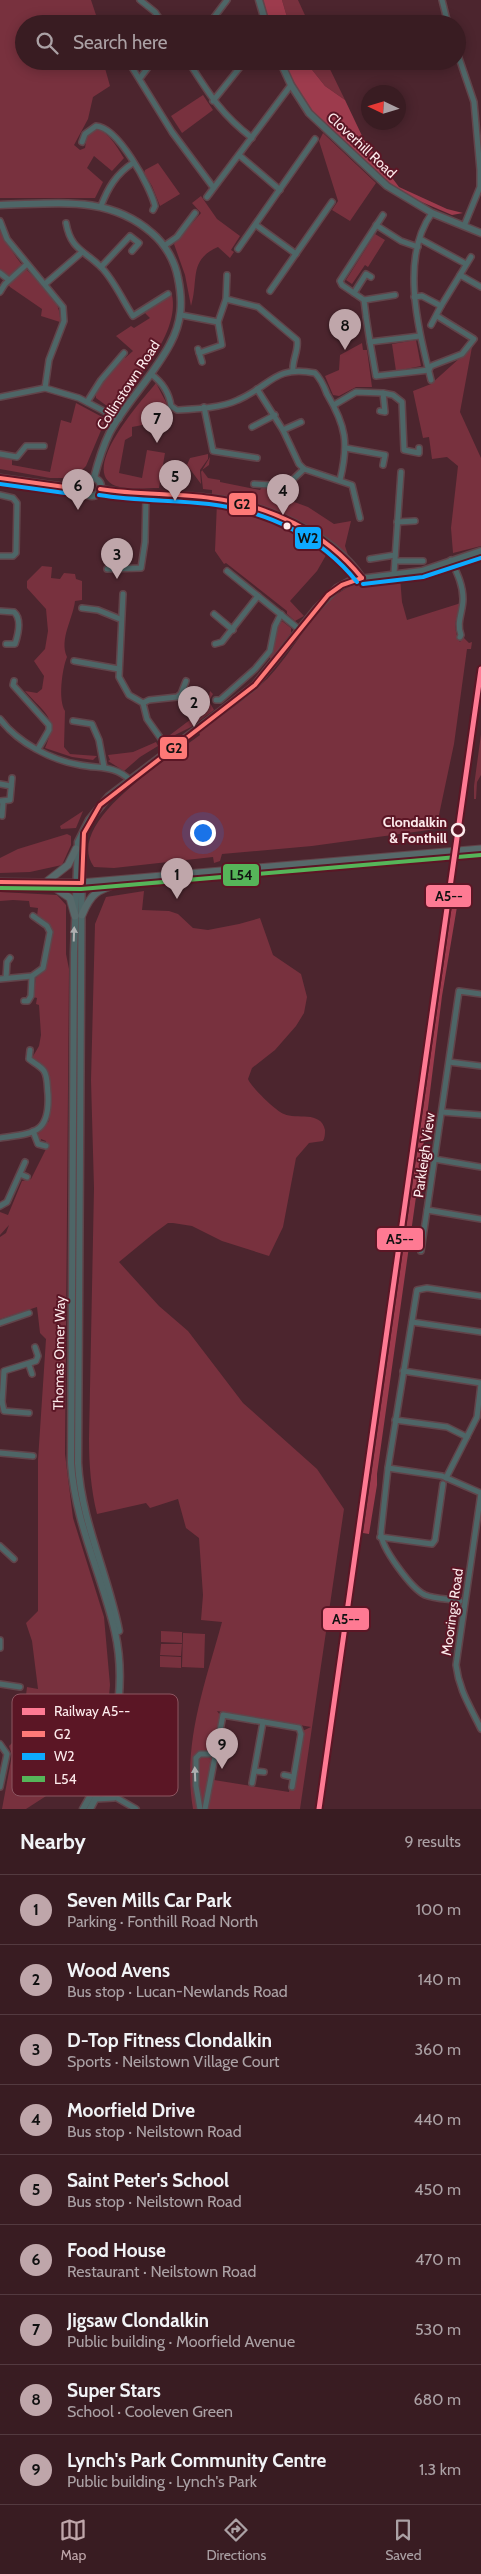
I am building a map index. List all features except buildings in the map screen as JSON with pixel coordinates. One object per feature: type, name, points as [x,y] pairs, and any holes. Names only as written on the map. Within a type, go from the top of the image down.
[{"type":"main road","points":[[45,883],[68,865],[76,849]]},
{"type":"main road","points":[[0,882],[79,883],[481,849]]},
{"type":"main road","points":[[79,916],[91,896],[98,890],[132,879]]},
{"type":"main road","points":[[45,883],[62,891],[70,898],[79,916]]},
{"type":"street","points":[[140,0],[157,15]]},
{"type":"street","points":[[259,0],[263,15]]},
{"type":"street","points":[[442,0],[446,15]]},
{"type":"street","points":[[215,15],[223,2]]},
{"type":"street","points":[[134,70],[172,132],[214,187]]},
{"type":"street","points":[[140,78],[146,70]]},
{"type":"street","points":[[194,70],[213,101],[230,121],[252,138]]},
{"type":"street","points":[[213,101],[238,70]]},
{"type":"street","name":"Cloverhill Road","points":[[284,70],[290,85],[309,113],[387,186],[432,213],[481,233]]},
{"type":"street","points":[[463,70],[474,102],[480,170],[480,187],[464,226]]},
{"type":"street","points":[[207,197],[290,85]]},
{"type":"street","points":[[82,142],[91,128],[102,126],[118,140],[152,193],[155,206],[153,210]]},
{"type":"street","points":[[238,249],[315,139]]},
{"type":"street","points":[[239,155],[280,190]]},
{"type":"street","points":[[101,206],[108,188],[133,163]]},
{"type":"street","points":[[270,291],[332,202]]},
{"type":"street","name":"Collinstown Road","points":[[0,205],[101,206],[128,215],[144,226],[164,246],[177,272],[182,298],[181,315],[170,343],[151,374],[118,419],[105,443],[94,478]]},
{"type":"street","points":[[164,246],[177,238],[195,213]]},
{"type":"street","points":[[431,380],[420,336],[414,296],[418,247],[432,213]]},
{"type":"street","points":[[383,215],[340,281],[364,300],[395,295]]},
{"type":"street","points":[[0,221],[8,239],[27,264],[58,298],[64,314],[49,360],[45,388]]},
{"type":"street","points":[[66,223],[68,234],[81,253],[101,267],[133,316],[168,294]]},
{"type":"street","points":[[256,225],[296,254]]},
{"type":"street","points":[[376,225],[402,242],[418,247]]},
{"type":"street","points":[[101,267],[130,236],[139,244],[132,251]]},
{"type":"street","points":[[420,239],[466,264]]},
{"type":"street","points":[[45,284],[81,253]]},
{"type":"street","points":[[431,325],[471,257]]},
{"type":"street","points":[[0,292],[9,280],[27,264]]},
{"type":"street","points":[[0,273],[9,280]]},
{"type":"street","points":[[354,293],[366,274],[371,277]]},
{"type":"street","points":[[202,362],[199,351],[222,345],[218,322],[226,299],[227,275]]},
{"type":"street","points":[[460,275],[481,287]]},
{"type":"street","points":[[414,296],[422,296],[441,306]]},
{"type":"street","points":[[226,299],[258,307],[297,340],[297,349],[292,361],[293,370]]},
{"type":"street","points":[[364,300],[376,376],[429,370],[431,366],[462,354],[474,339],[437,316]]},
{"type":"street","points":[[181,315],[218,322]]},
{"type":"street","points":[[370,342],[420,336]]},
{"type":"street","points":[[87,402],[105,374],[124,353]]},
{"type":"street","points":[[151,374],[160,382],[174,408],[177,410],[204,408],[237,401],[269,380],[293,370],[316,373],[344,427],[346,448],[340,480]]},
{"type":"street","points":[[0,397],[45,388],[67,393],[118,419]]},
{"type":"street","points":[[257,389],[283,430],[299,464],[304,469],[352,485],[360,518]]},
{"type":"street","points":[[334,405],[356,392],[394,395],[402,402],[404,450],[419,453],[419,448]]},
{"type":"street","points":[[380,411],[385,412],[384,393]]},
{"type":"street","points":[[204,408],[213,452],[257,458]]},
{"type":"street","points":[[252,427],[274,416]]},
{"type":"street","points":[[283,430],[301,422]]},
{"type":"street","points":[[0,454],[17,457],[26,446],[44,446]]},
{"type":"street","points":[[346,448],[385,455],[383,465]]},
{"type":"street","points":[[254,484],[286,486],[304,469]]},
{"type":"street","points":[[394,574],[400,472]]},
{"type":"street","points":[[0,478],[65,487],[83,485]]},
{"type":"street","points":[[94,478],[100,483],[100,489],[98,493],[91,495],[84,491],[83,485],[87,479],[94,478]]},
{"type":"street","points":[[100,489],[146,496],[210,498],[248,506],[275,515],[317,536],[346,559],[362,578]]},
{"type":"street","points":[[0,495],[13,498],[17,503],[16,553],[13,556],[0,556]]},
{"type":"street","points":[[107,568],[141,568],[145,542],[146,496]]},
{"type":"street","points":[[397,522],[415,521]]},
{"type":"street","points":[[79,883],[76,849],[89,820],[100,806],[130,780],[255,685],[334,591],[352,580],[422,570],[480,551]]},
{"type":"street","points":[[370,559],[395,558],[423,561]]},
{"type":"street","points":[[451,560],[462,585],[463,601],[458,628],[462,635],[460,637]]},
{"type":"street","points":[[227,571],[300,630]]},
{"type":"street","points":[[123,594],[120,619],[119,669],[124,688],[144,704],[148,719],[169,750]]},
{"type":"street","points":[[216,644],[222,642],[258,596]]},
{"type":"street","points":[[82,608],[98,610],[120,619]]},
{"type":"street","points":[[0,611],[14,612],[18,618],[18,632],[15,644],[6,644]]},
{"type":"street","points":[[214,614],[232,630]]},
{"type":"street","points":[[216,700],[220,700],[250,675],[270,651],[275,626],[280,614]]},
{"type":"street","points":[[74,661],[119,669]]},
{"type":"street","points":[[14,681],[13,685],[49,725],[49,730],[38,749]]},
{"type":"street","points":[[144,704],[150,700],[177,697],[181,694],[186,681]]},
{"type":"street","points":[[0,719],[27,744],[54,758],[80,765],[119,770],[130,780]]},
{"type":"street","points":[[73,720],[92,724],[96,729],[104,767]]},
{"type":"street","points":[[2,816],[2,802],[10,800],[12,778]]},
{"type":"street","points":[[0,784],[11,786]]},
{"type":"street","points":[[79,883],[82,835]]},
{"type":"street","name":"Thomas Omer Way","points":[[79,883],[78,1463],[86,1518],[115,1610],[123,1671],[121,1694]]},
{"type":"street","points":[[10,958],[7,962],[3,978],[32,976],[43,968],[50,932],[47,926],[34,916]]},
{"type":"street","name":"Thomas Omer Way","points":[[79,916],[71,1463],[80,1519],[115,1633],[119,1672],[118,1694]]},
{"type":"street","points":[[24,1001],[28,1001],[31,996],[32,976]]},
{"type":"street","name":"Parkleigh View","points":[[421,1251],[458,991],[481,994]]},
{"type":"street","points":[[0,1138],[34,1131],[44,1123],[49,1108],[46,1074],[43,1069],[31,1060],[30,1050]]},
{"type":"street","points":[[449,1062],[481,1066]]},
{"type":"street","points":[[442,1112],[481,1115]]},
{"type":"street","points":[[34,1131],[36,1141],[43,1146],[37,1152]]},
{"type":"street","points":[[434,1159],[481,1167]]},
{"type":"street","points":[[0,1206],[7,1202],[26,1162]]},
{"type":"street","points":[[20,1174],[27,1177]]},
{"type":"street","points":[[427,1210],[481,1219]]},
{"type":"street","points":[[460,1601],[429,1596],[418,1590],[404,1574],[380,1537],[395,1420],[419,1288],[481,1296]]},
{"type":"street","points":[[0,1323],[29,1313]]},
{"type":"street","points":[[412,1322],[481,1332]]},
{"type":"street","points":[[29,1413],[4,1411],[1,1402],[4,1371],[29,1365],[36,1361],[38,1356],[35,1347]]},
{"type":"street","points":[[29,1365],[32,1374]]},
{"type":"street","points":[[380,1537],[432,1544],[435,1540],[445,1481],[477,1417],[481,1384],[403,1371]]},
{"type":"street","points":[[395,1420],[446,1427],[467,1437]]},
{"type":"street","points":[[0,1453],[33,1456]]},
{"type":"street","points":[[388,1468],[445,1481],[481,1493]]},
{"type":"street","name":"Moorings Road","points":[[481,1493],[456,1665],[458,1682],[463,1698],[481,1729]]},
{"type":"street","points":[[0,1546],[14,1559]]},
{"type":"street","points":[[0,1640],[0,1648]]},
{"type":"street","points":[[0,1684],[20,1687]]},
{"type":"street","points":[[205,1809],[222,1716],[296,1728],[300,1731],[292,1787]]},
{"type":"street","points":[[252,1783],[263,1722]]},
{"type":"street","points":[[0,1744],[6,1754],[0,1787]]},
{"type":"street","points":[[200,1809],[196,1786],[196,1758],[200,1754],[214,1754]]},
{"type":"street","points":[[254,1771],[264,1772]]},
{"type":"street","points":[[284,1775],[293,1777]]},
{"type":"street","name":"Thomas Omer Way","points":[[83,1809],[89,1796]]},
{"type":"street","name":"Thomas Omer Way","points":[[90,1809],[98,1796]]},
{"type":"street","points":[[113,1796],[136,1809]]},
{"type":"street","points":[[96,1799],[115,1798]]},
{"type":"shaded area","points":[[0,0],[91,0],[96,15],[15,15],[15,70],[106,70],[110,86],[93,97],[88,119],[74,145],[80,150],[85,148],[87,135],[95,128],[108,136],[124,158],[112,171],[94,156],[87,168],[103,182],[95,198],[0,198]]},
{"type":"shaded area","points":[[263,0],[282,0],[286,15],[267,15]]},
{"type":"shaded area","points":[[282,0],[298,0],[305,15],[286,15]]},
{"type":"shaded area","points":[[288,70],[312,70],[325,86],[345,100],[364,140],[399,187],[447,209],[463,213],[452,215],[410,197],[387,183],[311,111]]},
{"type":"shaded area","points":[[312,70],[330,70],[345,100],[325,86]]},
{"type":"shaded area","points":[[203,95],[213,110],[182,133],[171,116]]},
{"type":"shaded area","points":[[323,133],[376,183],[350,221],[332,210],[338,201],[319,141]]},
{"type":"shaded area","points":[[158,163],[180,194],[160,206],[152,186],[144,173],[145,170]]},
{"type":"shaded area","points":[[201,196],[217,219],[240,236],[231,250],[234,252],[230,258],[218,247],[202,258],[196,272],[191,306],[185,275],[174,244],[201,213],[192,203]]},
{"type":"shaded area","points":[[0,231],[24,267],[43,285],[53,298],[60,313],[60,322],[41,316],[42,309],[10,287],[0,271]]},
{"type":"shaded area","points":[[375,234],[385,240],[368,267],[365,265],[352,284],[346,280]]},
{"type":"shaded area","points":[[172,295],[173,310],[170,325],[155,355],[116,407],[107,406],[96,398],[96,393],[120,357],[125,358],[133,351],[116,336],[131,326],[134,328],[150,318],[144,312]]},
{"type":"shaded area","points":[[416,340],[421,366],[396,371],[392,344]]},
{"type":"shaded area","points":[[362,343],[363,350],[367,350],[372,387],[356,387],[339,396],[333,395],[325,376],[339,370],[340,355]]},
{"type":"shaded area","points":[[472,347],[460,412],[481,458],[481,546],[453,553],[451,528],[458,466],[447,457],[432,459],[429,437],[423,438],[413,391],[431,384]]},
{"type":"shaded area","points":[[156,383],[167,404],[153,423],[132,427],[132,436],[125,440],[119,473],[142,478],[147,450],[165,453],[159,488],[116,486],[106,478],[104,466],[108,451],[127,419]]},
{"type":"shaded area","points":[[76,403],[104,418],[105,421],[86,466],[74,478],[50,478],[0,469],[0,455],[12,458],[12,465],[50,472],[61,420],[71,423]]},
{"type":"shaded area","points":[[208,454],[208,459],[200,470],[201,484],[187,465],[190,458]]},
{"type":"shaded area","points":[[210,457],[209,465],[202,470]]},
{"type":"shaded area","points":[[202,470],[208,478],[220,480],[220,482],[260,490],[263,486],[276,489],[276,497],[283,502],[286,499],[308,507],[334,524],[351,521],[345,546],[348,555],[318,535],[283,517],[247,503],[212,495],[212,490],[203,489]]},
{"type":"shaded area","points":[[217,502],[262,514],[290,526],[329,550],[317,571],[290,601],[304,616],[295,621],[287,614],[287,611],[226,563],[224,564],[215,551]]},
{"type":"shaded area","points":[[42,566],[52,567],[51,578],[60,579],[64,573],[75,574],[76,579],[82,581],[82,600],[75,601],[65,636],[67,657],[62,676],[61,692],[65,711],[64,747],[70,754],[97,756],[93,760],[72,757],[45,748],[51,729],[48,716],[25,691],[37,693],[42,689],[44,676],[34,661],[45,649],[48,631],[46,609],[27,588],[27,581]]},
{"type":"shaded area","points":[[400,577],[402,602],[407,620],[461,603],[456,618],[456,632],[460,642],[463,637],[469,643],[472,642],[471,649],[467,649],[454,744],[436,829],[312,846],[222,854],[220,861],[214,863],[213,857],[114,868],[94,867],[88,850],[93,831],[106,812],[124,793],[145,775],[200,735],[199,732],[235,706],[268,678],[321,609],[336,595],[353,585],[374,579]]},
{"type":"shaded area","points":[[282,621],[291,628],[291,633],[271,659],[269,657],[274,648],[278,629]]},
{"type":"shaded area","points":[[210,691],[213,694],[209,701],[214,710],[191,727],[167,739],[207,707]]},
{"type":"shaded area","points":[[481,734],[481,775],[477,782],[476,799],[474,799],[474,786]]},
{"type":"shaded area","points":[[156,742],[158,746],[140,757],[124,771],[108,761],[110,760],[108,755],[133,752]]},
{"type":"shaded area","points":[[83,811],[76,828],[61,829],[60,826]]},
{"type":"shaded area","points":[[67,834],[71,836],[71,845],[62,865],[30,872],[0,873],[0,858],[18,849]]},
{"type":"shaded area","points":[[460,889],[442,996],[424,1140],[369,1534],[363,1533],[451,912],[455,893]]},
{"type":"shaded area","points":[[144,891],[142,910],[169,911],[178,914],[193,928],[208,930],[260,918],[273,955],[301,974],[307,997],[304,1013],[296,1026],[275,1050],[252,1068],[248,1079],[259,1093],[280,1112],[289,1116],[308,1117],[319,1120],[325,1130],[323,1141],[309,1143],[296,1158],[283,1227],[269,1256],[222,1241],[192,1226],[168,1223],[119,1262],[159,1306],[188,1331],[243,1403],[317,1469],[344,1509],[300,1809],[193,1809],[190,1761],[193,1738],[202,1691],[222,1622],[201,1620],[203,1595],[199,1538],[186,1528],[178,1499],[150,1508],[146,1503],[97,1514],[95,1505],[89,1458],[94,1188],[91,1080],[95,924],[106,897]],"holes":[[[217,1711],[311,1727],[298,1733],[289,1792],[214,1780],[223,1719]]]},
{"type":"shaded area","points":[[0,892],[57,895],[66,905],[66,954],[69,969],[65,1454],[73,1518],[104,1617],[109,1694],[26,1694],[27,1687],[38,1689],[32,1641],[26,1623],[38,1611],[38,1460],[46,1339],[40,1333],[37,1307],[0,1319],[0,1237],[6,1233],[9,1225],[0,1235],[0,1212],[8,1215],[22,1181],[31,1179],[46,1149],[46,1141],[41,1139],[40,1142],[37,1135],[49,1121],[51,1104],[47,1072],[32,1058],[39,1046],[41,1035],[39,1005],[36,1004],[37,998],[33,997],[36,978],[46,967],[52,931],[48,923],[37,916],[38,908],[30,907],[29,901],[0,901]]},
{"type":"shaded area","points":[[161,1631],[182,1632],[182,1643],[161,1642]]},
{"type":"shaded area","points":[[183,1633],[205,1634],[204,1668],[182,1667]]},
{"type":"shaded area","points":[[161,1644],[182,1644],[181,1656],[160,1655]]},
{"type":"shaded area","points":[[160,1656],[181,1657],[181,1668],[160,1667]]},
{"type":"shaded area","points":[[12,1743],[12,1755],[9,1746]]},
{"type":"shaded area","points":[[12,1755],[12,1796],[46,1796],[26,1809],[2,1809]]},
{"type":"rail line","name":"A5--","points":[[319,1809],[481,669]]},
{"type":"transit line","name":"G2","points":[[0,478],[65,487],[83,485]]},
{"type":"transit line","name":"W2","points":[[0,484],[65,493],[84,491]]},
{"type":"transit line","name":"G2","points":[[100,489],[211,498],[254,507],[275,514],[313,534],[331,547],[362,578]]},
{"type":"transit line","name":"W2","points":[[99,495],[230,507],[272,520],[291,528],[326,551],[357,582]]},
{"type":"transit line","name":"W2","points":[[363,584],[423,577],[481,558]]},
{"type":"transit line","name":"G2","points":[[0,882],[82,883],[84,833],[100,805],[255,685],[328,595],[342,585],[362,578]]},
{"type":"transit line","name":"L54","points":[[0,888],[81,889],[481,855]]},
{"type":"place","name":"Super Stars","points":[[345,350]]},
{"type":"place","name":"Jigsaw Clondalkin","points":[[157,443]]},
{"type":"place","name":"Saint Peter's School","points":[[175,501]]},
{"type":"place","name":"Food House","points":[[78,510]]},
{"type":"place","name":"Moorfield Drive","points":[[283,515]]},
{"type":"place","name":"D-Top Fitness Clondalkin","points":[[117,579]]},
{"type":"place","name":"Wood Avens","points":[[194,727]]},
{"type":"place","name":"Clondalkin & Fonthill","points":[[458,830]]},
{"type":"place","name":"Seven Mills Car Park","points":[[177,899]]},
{"type":"place","name":"Lynch's Park Community Centre","points":[[222,1769]]}]
